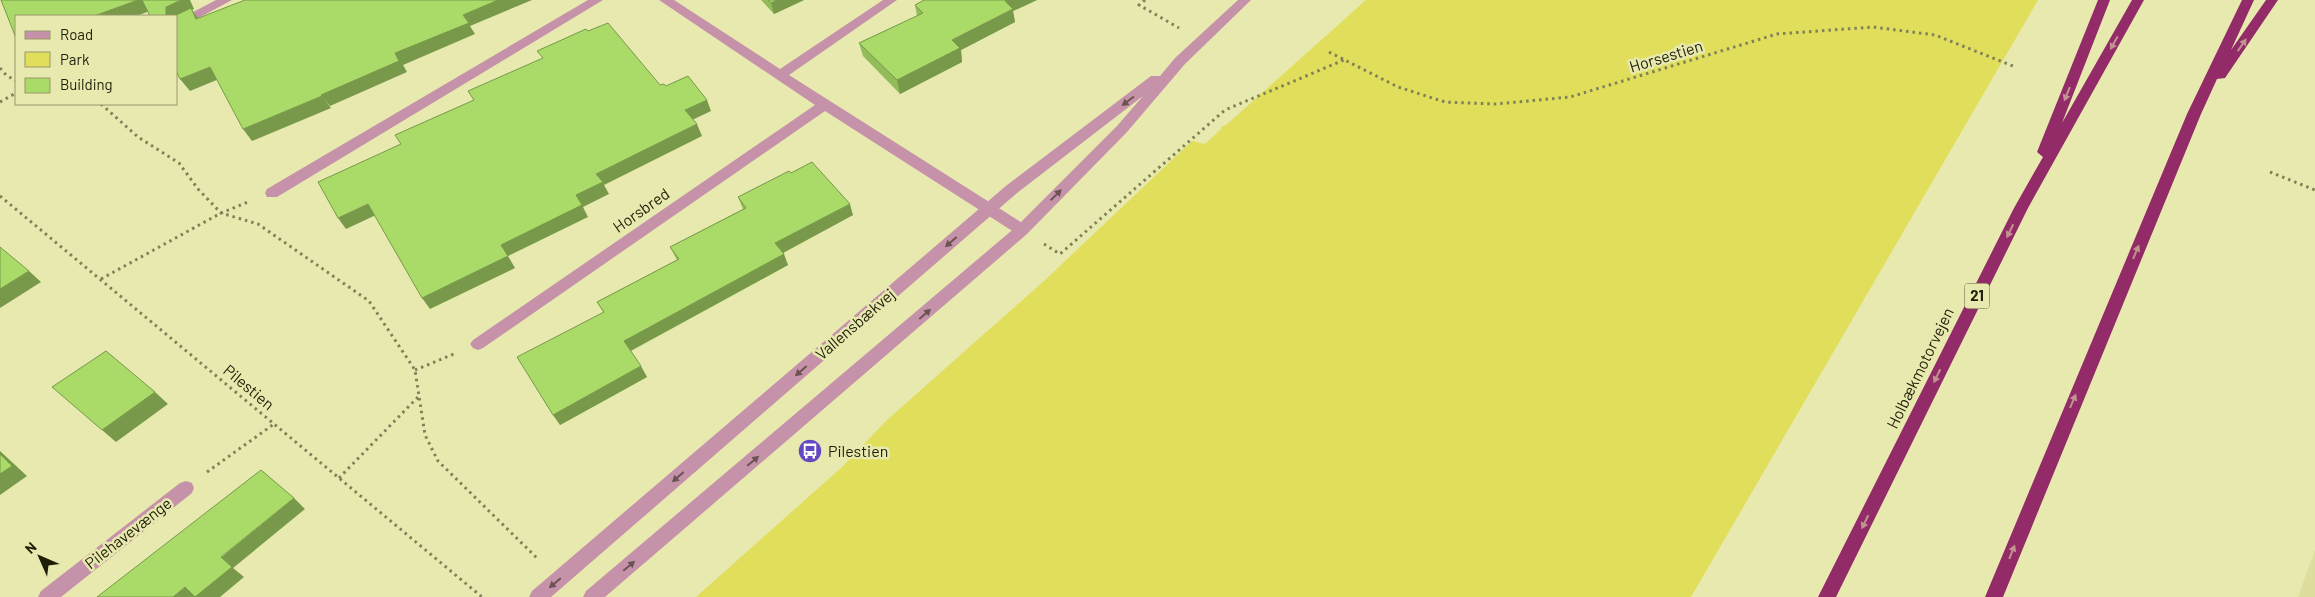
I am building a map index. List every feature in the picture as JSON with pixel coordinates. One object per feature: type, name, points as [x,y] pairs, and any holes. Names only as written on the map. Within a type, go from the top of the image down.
[{"type":"highway","points":[[2021,208],[2104,0]]},
{"type":"highway","name":"Holbækmotorvejen","points":[[1827,597],[2021,208],[2138,0]]},
{"type":"highway","points":[[1994,597],[2194,114],[2248,0]]},
{"type":"highway","points":[[2194,114],[2272,0]]},
{"type":"street","points":[[178,25],[226,0]]},
{"type":"street","points":[[272,192],[596,0]]},
{"type":"street","points":[[665,0],[825,105],[1022,230]]},
{"type":"street","points":[[781,75],[892,0]]},
{"type":"street","name":"Vallensbækvej","points":[[538,597],[988,210],[1180,61],[1245,0]]},
{"type":"street","name":"Vallensbækvej","points":[[592,597],[1022,230],[1122,128],[1180,61]]},
{"type":"street","name":"Horsbred","points":[[478,344],[825,105]]},
{"type":"street","name":"Pilehavevænge","points":[[47,597],[186,488]]},
{"type":"path","points":[[1145,0],[1139,5],[1173,24]]},
{"type":"path","name":"Horsestien","points":[[1329,52],[1398,87],[1444,102],[1496,104],[1570,97],[1776,34],[1873,27],[1935,35],[2013,66]]},
{"type":"path","points":[[1022,230],[1060,254],[1225,110],[1344,60]]},
{"type":"path","points":[[0,68],[6,75],[15,80]]},
{"type":"path","points":[[0,102],[15,94]]},
{"type":"path","points":[[102,105],[138,137],[179,163],[198,189],[221,213],[258,224],[369,301],[415,370],[425,435],[438,461],[559,579]]},
{"type":"path","points":[[2270,172],[2315,190]]},
{"type":"path","points":[[101,279],[221,213],[272,192]]},
{"type":"path","name":"Pilestien","points":[[0,196],[482,597]]},
{"type":"path","points":[[415,370],[478,344]]},
{"type":"path","points":[[338,478],[418,397]]},
{"type":"path","points":[[186,488],[274,424]]},
{"type":"shaded area","points":[[2315,550],[2315,597],[2298,597]]},
{"type":"green space","points":[[1366,0],[2038,0],[1691,597],[696,597],[842,467],[887,420],[1044,281],[1192,141],[1205,144],[1221,127],[1226,125]]},
{"type":"building","points":[[1,0],[138,0],[97,15],[15,15],[15,35]]},
{"type":"building","points":[[142,0],[181,0],[166,7],[166,15],[150,15]]},
{"type":"building","points":[[245,0],[498,0],[463,15],[469,23],[395,53],[399,61],[243,129],[210,67],[180,79],[178,75],[178,15],[176,15],[191,8],[196,19]]},
{"type":"building","points":[[924,0],[1007,0],[1005,1],[1013,9],[952,40],[960,48],[897,80],[859,43],[923,13],[915,5]]},
{"type":"building","points":[[608,23],[660,85],[664,84],[666,86],[688,76],[707,100],[685,110],[697,124],[596,174],[603,182],[576,195],[582,205],[501,245],[508,256],[422,298],[368,204],[338,218],[318,182],[401,144],[395,135],[474,100],[468,91],[543,58],[537,51],[586,29],[588,31]]},
{"type":"building","points":[[812,162],[850,204],[775,243],[784,254],[624,341],[641,366],[553,415],[517,357],[604,312],[597,302],[679,259],[670,247],[746,208],[738,197],[789,171],[791,173]]},
{"type":"building","points":[[0,247],[29,271],[0,289]]},
{"type":"building","points":[[106,351],[155,392],[102,430],[52,387]]},
{"type":"building","points":[[0,454],[12,466],[0,474]]},
{"type":"building","points":[[261,470],[294,498],[221,557],[232,567],[195,597],[185,587],[173,597],[97,597]]},
{"type":"place","name":"Pilestien","points":[[810,451]]}]
